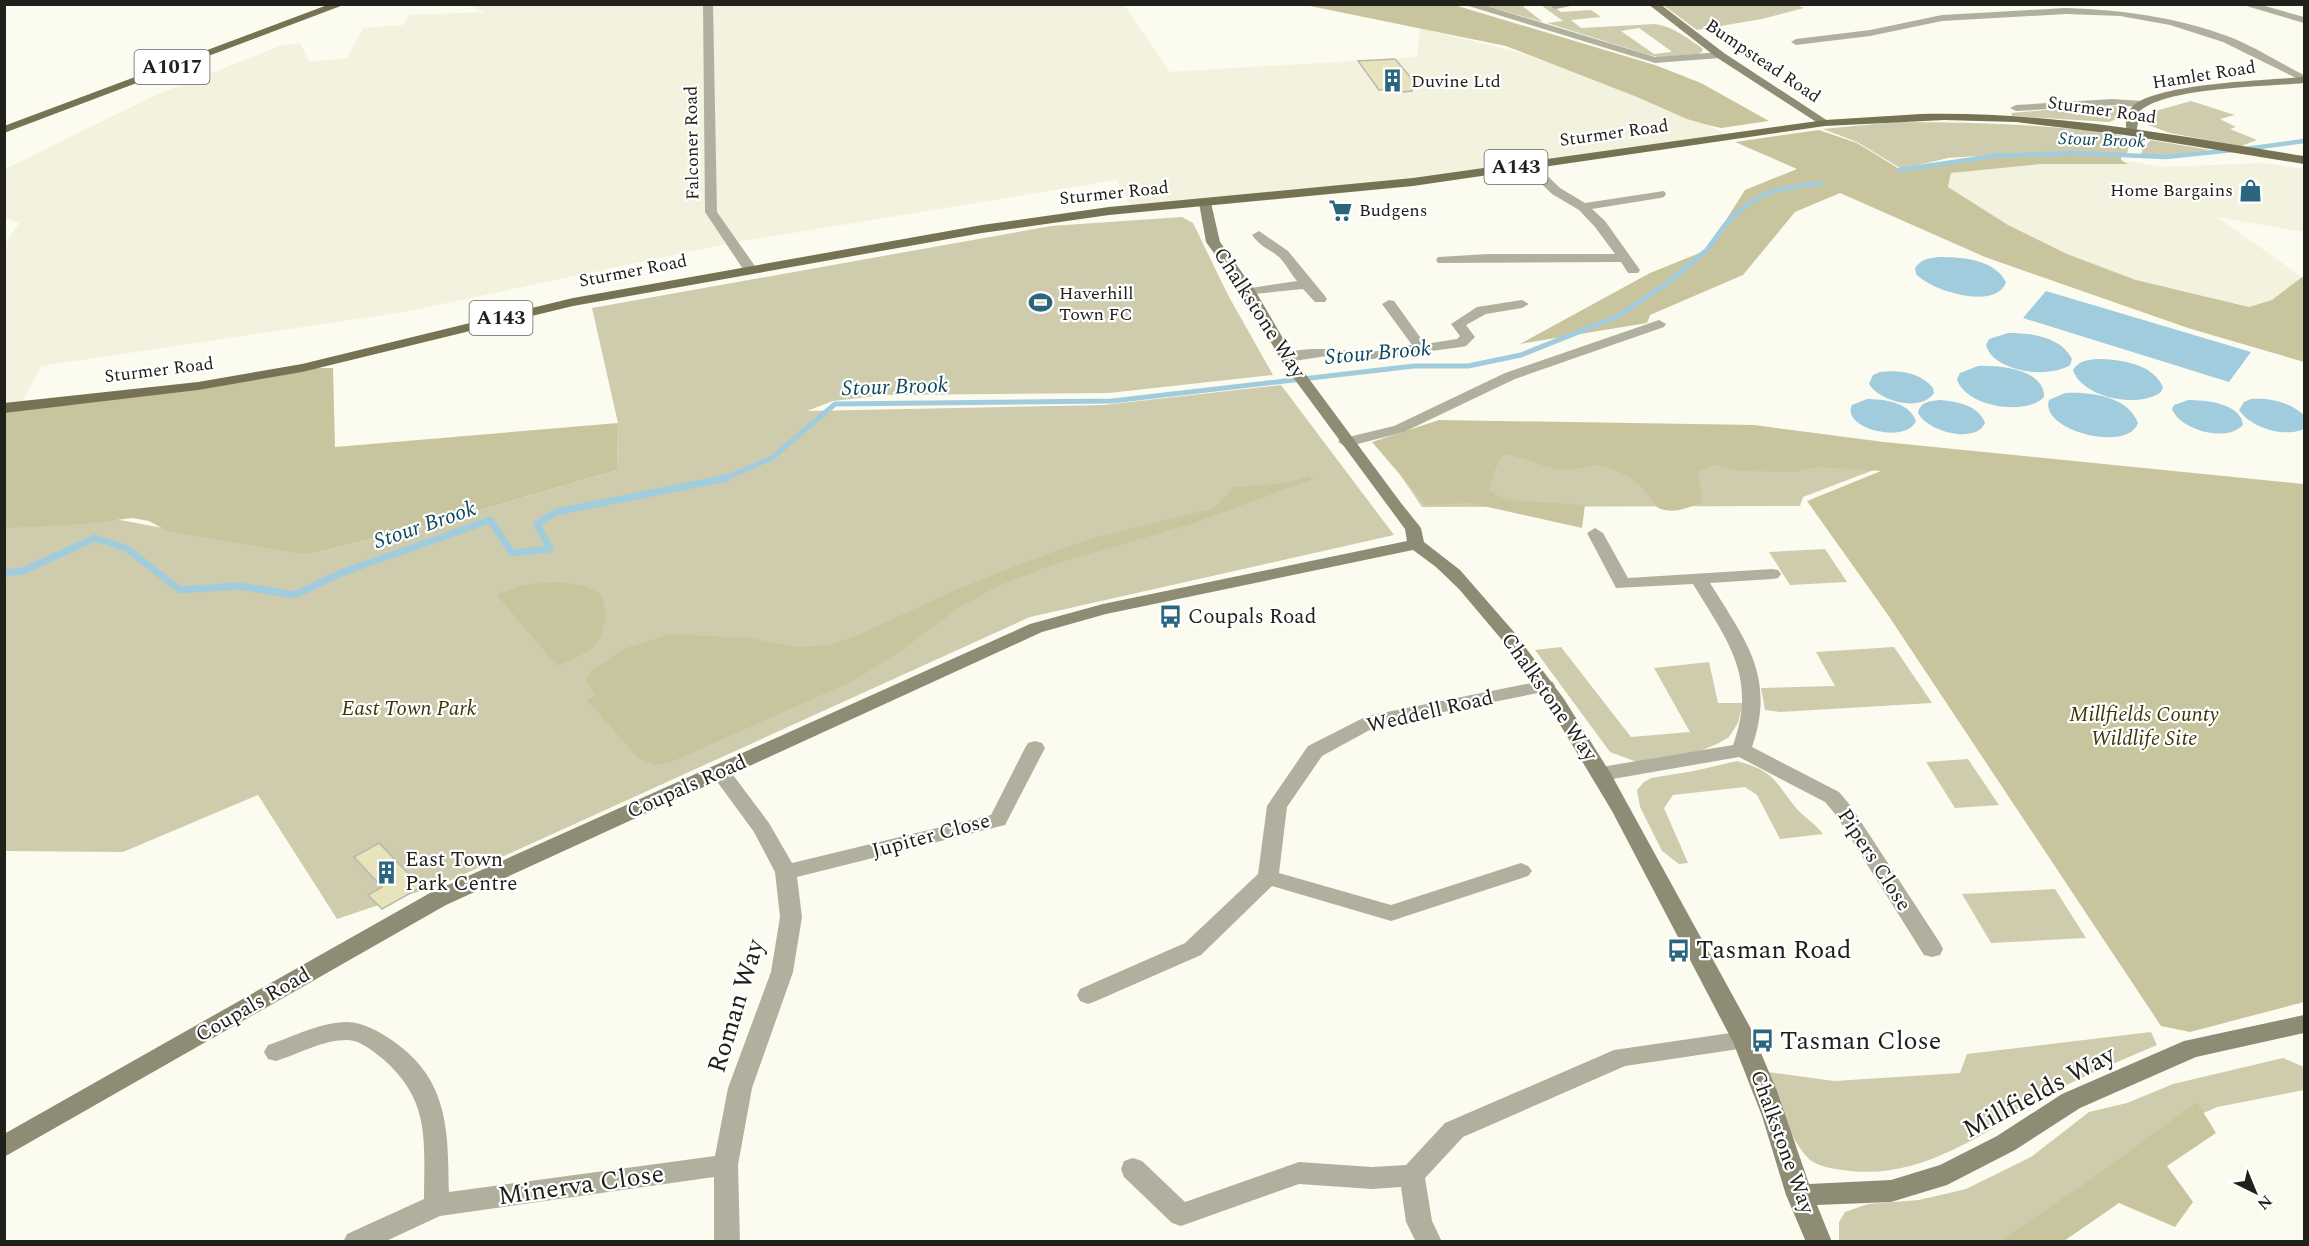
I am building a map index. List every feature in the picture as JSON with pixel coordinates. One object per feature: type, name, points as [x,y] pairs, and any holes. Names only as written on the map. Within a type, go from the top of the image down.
[{"type":"main road","name":"A1017","points":[[4,130],[341,4]]},
{"type":"main road","name":"Sturmer Road","points":[[12,407],[198,386],[302,368],[573,302],[993,228],[1253,196],[1413,182],[1825,123],[1893,117],[1988,117],[2048,121],[2304,160]]},
{"type":"street","name":"Falconer Road","points":[[708,4],[711,212],[750,269]]},
{"type":"street","points":[[1467,4],[1655,60],[1720,55]]},
{"type":"street","points":[[1556,6],[1575,4]]},
{"type":"street","name":"Bumpstead Road","points":[[1653,4],[1720,55],[1825,123]]},
{"type":"street","points":[[2248,5],[2304,20]]},
{"type":"street","points":[[1796,42],[1870,33],[1942,18],[2062,8],[2120,13],[2172,22],[2227,40],[2304,80]]},
{"type":"street","name":"Hamlet Road","points":[[2132,132],[2131,120],[2134,112],[2142,104],[2170,95],[2304,80]]},
{"type":"street","points":[[2016,108],[2112,102],[2142,104]]},
{"type":"street","points":[[1443,260],[1523,257],[1630,264],[1583,207],[1556,191],[1528,164]]},
{"type":"street","points":[[1583,207],[1660,194]]},
{"type":"street","name":"Chalkstone Way","points":[[1205,203],[1213,242],[1249,292],[1289,362],[1346,442],[1413,528],[1416,544],[1435,555],[1487,610],[1546,686],[1638,836],[1744,1040],[1770,1101],[1799,1195],[1819,1242]]},
{"type":"street","points":[[1259,235],[1266,244],[1283,255],[1320,299]]},
{"type":"street","points":[[1249,292],[1306,284]]},
{"type":"street","points":[[1389,304],[1421,348]]},
{"type":"street","points":[[1289,362],[1327,352],[1365,356],[1461,343],[1468,337],[1458,324],[1482,310],[1522,304]]},
{"type":"street","points":[[1346,442],[1399,429],[1510,376],[1659,324]]},
{"type":"street","points":[[1595,533],[1622,584],[1772,574]]},
{"type":"street","name":"Coupals Road","points":[[4,1147],[438,899],[1036,628],[1102,609],[1416,544]]},
{"type":"street","points":[[1601,774],[1740,750],[1750,730],[1755,705],[1746,656],[1699,580]]},
{"type":"street","name":"Weddell Road","points":[[1268,877],[1276,806],[1315,751],[1374,720],[1546,686]]},
{"type":"street","name":"Jupiter Close","points":[[786,873],[998,820],[1035,748]]},
{"type":"street","name":"Pipers Close","points":[[1740,750],[1832,797],[1844,810],[1932,949]]},
{"type":"street","name":"Roman Way","points":[[720,772],[762,828],[786,873],[791,917],[782,972],[740,1088],[726,1165],[727,1242]]},
{"type":"street","points":[[1088,995],[1193,948],[1268,877],[1391,914],[1521,871]]},
{"type":"street","name":"Millfields Way","points":[[1799,1195],[1891,1191],[1947,1174],[2006,1143],[2071,1101],[2192,1048],[2302,1027]]},
{"type":"street","points":[[276,1052],[329,1034],[348,1031],[372,1038],[405,1062],[423,1086],[435,1114],[437,1205]]},
{"type":"street","points":[[1133,1168],[1181,1215],[1299,1173],[1372,1178],[1412,1174],[1454,1130],[1622,1057],[1744,1040]]},
{"type":"street","name":"Minerva Close","points":[[356,1242],[437,1205],[726,1165]]},
{"type":"street","points":[[1412,1174],[1419,1222],[1429,1242]]},
{"type":"shaded area","points":[[469,5],[1124,5],[1170,72],[1417,57],[1420,28],[1517,52],[1654,98],[1731,137],[1496,170],[1133,209],[1116,180],[731,243],[404,312],[41,366],[20,406],[5,408],[4,246],[19,223],[5,218],[5,169],[158,94],[280,46],[300,43],[309,62],[347,58],[363,28],[403,25],[410,15],[485,12]]},
{"type":"shaded area","points":[[2133,162],[2162,167],[2264,163],[2304,169],[2304,232],[2217,217],[2302,277],[2272,300],[2249,307],[2136,280],[2067,254],[2008,225],[1948,187],[1951,173],[1979,169],[2041,164]]},
{"type":"green space","points":[[1451,4],[1655,65],[1701,83],[1769,121],[1721,128],[1708,125],[1687,119],[1506,46],[1305,5]]},
{"type":"green space","points":[[1482,5],[1521,5],[1543,22]]},
{"type":"green space","points":[[1541,5],[1551,5],[1561,12],[1591,10],[1601,17],[1571,20],[1581,28],[1662,25],[1686,37],[1703,51],[1698,54],[1658,57],[1547,23],[1563,21]],"holes":[[[1639,28],[1671,51],[1654,54],[1621,31]]]},
{"type":"green space","points":[[1663,5],[1796,5],[1804,8],[1762,19],[1697,30]]},
{"type":"green space","points":[[2191,101],[2235,115],[2220,119],[2236,127],[2230,129],[2257,140],[2241,146],[2170,133],[2148,125],[2152,112]]},
{"type":"green space","points":[[2104,105],[2125,107],[2119,118],[2109,122],[2012,116],[2011,113]]},
{"type":"green space","points":[[1896,122],[2041,126],[2105,132],[2130,139],[2127,154],[2023,153],[1948,158],[1902,169],[1857,142],[1823,129]]},
{"type":"green space","points":[[1819,130],[1857,143],[1901,170],[1956,161],[2010,156],[2121,156],[2121,160],[2128,164],[2041,164],[1951,173],[1948,187],[2008,225],[2067,254],[2136,280],[2249,307],[2272,300],[2302,277],[2304,278],[2304,362],[2188,328],[1985,257],[1840,193],[1795,212],[1743,275],[1650,315],[1647,323],[1520,344],[1650,273],[1707,250],[1745,190],[1797,169],[1735,142]]},
{"type":"green space","points":[[2151,140],[2210,150],[2163,156],[2141,154],[2143,148]]},
{"type":"green space","name":"East Town Park","points":[[1182,217],[1193,223],[1228,295],[1273,375],[1109,393],[885,395],[833,401],[807,411],[1104,405],[1281,385],[1394,535],[1030,617],[447,882],[337,919],[258,795],[123,852],[5,851],[5,527],[115,519],[306,555],[433,524],[617,470],[618,423],[592,308],[1051,226]]},
{"type":"green space","points":[[302,368],[333,368],[335,447],[618,423],[617,470],[433,524],[306,555],[167,531],[149,521],[132,518],[85,524],[5,528],[5,408],[198,386]]},
{"type":"green space","name":"Millfields County Wildlife Site","points":[[1439,420],[1754,425],[1884,442],[2304,484],[2304,1002],[2190,1032],[2161,1026],[1888,615],[1807,501],[1881,471],[1819,467],[1794,472],[1737,471],[1714,465],[1698,472],[1702,502],[1688,508],[1671,511],[1659,508],[1637,483],[1608,468],[1598,465],[1571,470],[1558,469],[1503,454],[1493,474],[1489,491],[1508,500],[1585,505],[1582,528],[1470,503],[1426,505],[1372,442]]},
{"type":"green space","points":[[1432,444],[1879,468],[1803,497],[1800,506],[1422,507],[1397,470]]},
{"type":"green space","points":[[1308,476],[1313,479],[1191,524],[1055,564],[1000,585],[957,609],[898,653],[853,681],[669,763],[654,765],[637,757],[587,700],[596,696],[586,681],[591,671],[626,648],[671,634],[750,638],[796,647],[831,645],[863,633],[953,591],[1028,561],[1097,537],[1214,508],[1234,487],[1288,483]]},
{"type":"green space","points":[[1825,549],[1847,582],[1790,585],[1769,552]]},
{"type":"green space","points":[[551,582],[591,588],[601,596],[605,612],[603,629],[596,644],[583,654],[557,666],[496,594],[525,585]]},
{"type":"green space","points":[[1561,647],[1631,737],[1690,732],[1654,668],[1709,662],[1718,703],[1743,703],[1738,723],[1729,737],[1695,753],[1637,762],[1610,752],[1535,650]]},
{"type":"green space","points":[[1894,647],[1932,703],[1780,712],[1765,710],[1761,688],[1835,686],[1816,652]]},
{"type":"green space","points":[[1968,759],[1999,805],[1955,808],[1926,762]]},
{"type":"green space","points":[[1737,761],[1759,769],[1773,778],[1797,809],[1823,834],[1780,839],[1757,795],[1745,787],[1673,795],[1664,808],[1688,863],[1679,864],[1662,851],[1640,807],[1637,790],[1651,778]]},
{"type":"green space","points":[[2055,889],[2086,938],[1991,943],[1962,894]]},
{"type":"green space","points":[[2151,1032],[2157,1045],[2081,1078],[1967,1143],[1938,1157],[1907,1167],[1876,1172],[1834,1169],[1809,1159],[1789,1129],[1768,1072],[1834,1081],[1960,1073],[1967,1054]]},
{"type":"green space","points":[[2283,1058],[2304,1067],[2304,1090],[2217,1107],[2166,1130],[2011,1241],[1839,1242],[1839,1222],[1845,1212],[1868,1204],[1919,1200],[1966,1189],[2031,1157],[2089,1112],[2127,1103],[2173,1084]]},
{"type":"green space","points":[[2197,1102],[2216,1133],[2167,1166],[2193,1202],[2175,1227],[2119,1203],[2064,1241],[2000,1241],[2094,1177]]},
{"type":"water","points":[[1939,257],[1967,259],[1986,264],[2001,274],[2006,282],[2000,291],[1990,295],[1978,297],[1949,292],[1916,274],[1915,268],[1920,263]]},
{"type":"water","points":[[2046,291],[2251,352],[2229,382],[2023,318]]},
{"type":"water","points":[[2008,333],[2035,335],[2053,341],[2067,351],[2072,359],[2070,365],[2049,372],[2010,367],[1991,354],[1986,345],[1989,339]]},
{"type":"water","points":[[2096,359],[2134,364],[2151,372],[2163,387],[2161,392],[2139,400],[2126,400],[2099,394],[2087,388],[2078,380],[2073,370],[2083,361]]},
{"type":"water","points":[[1978,366],[1997,366],[2029,375],[2037,380],[2044,397],[2035,403],[2023,406],[1996,406],[1983,402],[1971,396],[1962,388],[1957,379],[1960,373]]},
{"type":"water","points":[[1894,371],[1916,375],[1933,388],[1934,393],[1928,399],[1920,402],[1891,400],[1874,390],[1869,384],[1873,375]]},
{"type":"water","points":[[2065,393],[2086,393],[2117,401],[2133,414],[2138,423],[2131,432],[2118,436],[2103,437],[2070,429],[2057,421],[2050,411],[2049,400]]},
{"type":"water","points":[[1867,399],[1888,401],[1902,406],[1913,415],[1916,421],[1910,428],[1900,432],[1876,431],[1864,426],[1856,421],[1851,413],[1852,405]]},
{"type":"water","points":[[2251,399],[2272,400],[2292,407],[2304,415],[2304,429],[2296,432],[2278,432],[2252,422],[2239,410],[2244,402]]},
{"type":"water","points":[[1939,400],[1953,401],[1972,408],[1978,412],[1985,423],[1980,430],[1962,434],[1951,433],[1931,425],[1918,413],[1919,409],[1926,403]]},
{"type":"water","points":[[2188,400],[2212,402],[2229,407],[2241,418],[2243,425],[2226,433],[2204,432],[2194,428],[2184,423],[2172,409],[2174,405]]},
{"type":"building","name":"Duvine Ltd","points":[[1395,59],[1418,86],[1411,87],[1412,91],[1391,93],[1388,89],[1379,90],[1358,61]]},
{"type":"building","name":"East Town Park Centre","points":[[379,843],[421,887],[382,909],[368,895],[382,887],[354,857]]},
{"type":"waterway","name":"Stour Brook","points":[[2245,149],[2304,141]]},
{"type":"waterway","name":"Stour Brook","points":[[1899,170],[1994,156],[2078,153],[2165,157],[2234,150]]},
{"type":"waterway","name":"Stour Brook","points":[[1739,212],[1758,198],[1777,190],[1821,183]]},
{"type":"waterway","name":"Stour Brook","points":[[724,479],[772,458],[835,404],[1112,401],[1414,366],[1468,366],[1521,355],[1616,317],[1666,284],[1707,250],[1725,225],[1740,210]]},
{"type":"waterway","name":"Stour Brook","points":[[4,573],[23,571],[95,538],[126,548],[180,590],[239,586],[295,595],[341,573],[490,520],[512,553],[550,549],[537,524],[556,512],[724,479]]},
{"type":"place","name":"Duvine Ltd","points":[[1393,81]]},
{"type":"place","name":"Home Bargains","points":[[2251,190]]},
{"type":"place","name":"Budgens","points":[[1341,210]]},
{"type":"place","name":"Haverhill Town FC","points":[[1041,303]]},
{"type":"place","name":"Coupals Road","points":[[1170,617]]},
{"type":"place","name":"East Town Park Centre","points":[[387,872]]},
{"type":"place","name":"Tasman Road","points":[[1678,950]]},
{"type":"place","name":"Tasman Close","points":[[1762,1041]]}]
